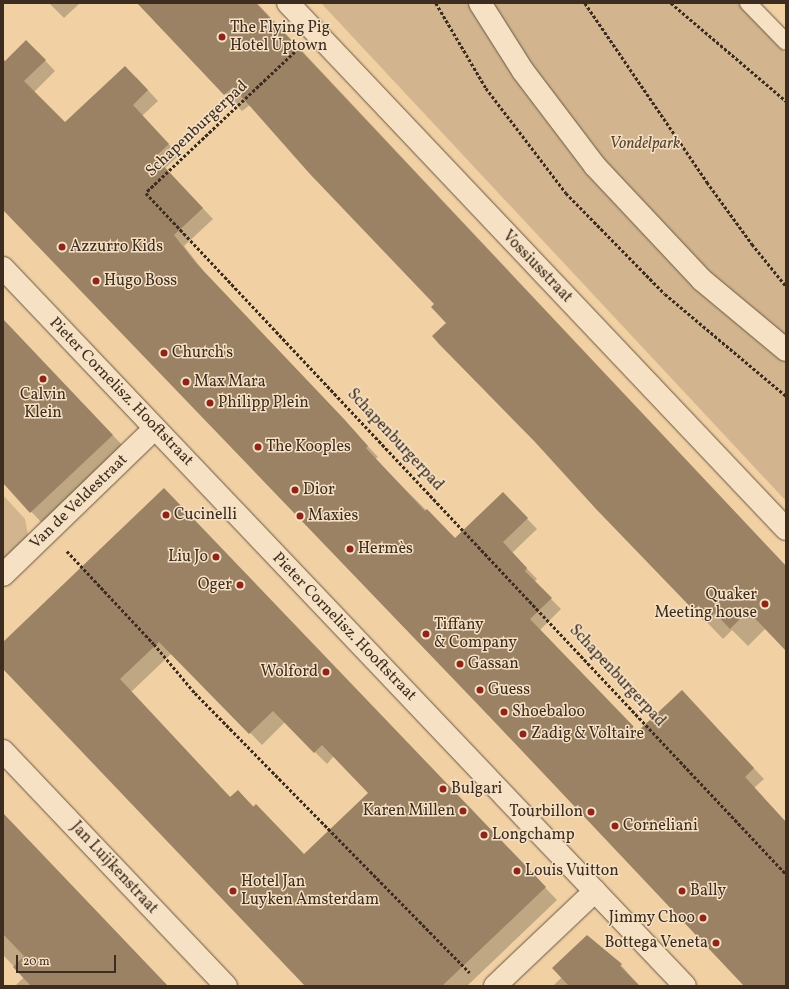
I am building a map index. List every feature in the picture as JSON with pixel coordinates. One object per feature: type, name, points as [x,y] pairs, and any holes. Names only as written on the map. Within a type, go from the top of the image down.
[{"type":"street","name":"Vossiusstraat","points":[[288,3],[786,529]]},
{"type":"street","points":[[480,3],[523,71],[595,166],[702,280],[786,350]]},
{"type":"street","name":"Pieter Cornelisz. Hooftstraat","points":[[3,268],[685,986]]},
{"type":"street","name":"Van de Veldestraat","points":[[3,575],[155,428]]},
{"type":"street","name":"Jan Luijkenstraat","points":[[3,751],[226,986]]},
{"type":"street","points":[[495,986],[595,891]]},
{"type":"lane","points":[[748,3],[786,42]]},
{"type":"path","points":[[585,3],[707,182],[752,244],[786,286]]},
{"type":"path","points":[[671,3],[786,101]]},
{"type":"path","name":"Schapenburgerpad","points":[[315,33],[146,193],[786,874]]},
{"type":"path","points":[[49,531],[154,644],[196,693],[472,974]]},
{"type":"green space","name":"Vondelpark","points":[[321,3],[738,3],[786,54],[786,501]]},
{"type":"green space","points":[[3,495],[25,519],[29,540],[3,565]]},
{"type":"building","points":[[137,3],[256,3],[786,566],[786,651],[748,611],[730,629],[715,613],[705,622],[596,509],[535,442],[432,336],[446,323],[431,307],[434,304],[309,173],[233,87],[224,95]]},
{"type":"building","points":[[26,40],[46,60],[24,81],[65,122],[125,66],[148,90],[133,105],[169,144],[155,157],[203,208],[174,235],[196,263],[344,419],[368,446],[366,448],[425,511],[427,509],[455,538],[503,492],[528,518],[503,542],[527,568],[525,571],[552,598],[530,619],[638,731],[682,690],[754,768],[745,777],[786,822],[786,986],[744,986],[491,718],[3,210],[3,59],[5,61]]},
{"type":"building","points":[[3,319],[113,435],[30,513],[3,483]]},
{"type":"building","points":[[164,488],[546,887],[442,986],[305,986],[3,669],[3,642]],"holes":[[[159,642],[249,734],[273,711],[314,753],[322,745],[368,793],[304,854],[256,804],[253,807],[238,790],[230,797],[120,679]]]},
{"type":"building","points":[[3,813],[168,986],[31,986],[13,967],[24,956],[3,934]]},
{"type":"building","points":[[587,935],[622,964],[620,966],[640,986],[569,986],[552,968]]},
{"type":"place","name":"The Flying Pig Hotel Uptown","points":[[222,37]]},
{"type":"place","name":"Azzurro Kids","points":[[62,247]]},
{"type":"place","name":"Hugo Boss","points":[[96,281]]},
{"type":"place","name":"Church's","points":[[164,353]]},
{"type":"place","name":"Calvin Klein","points":[[43,379]]},
{"type":"place","name":"Max Mara","points":[[186,382]]},
{"type":"place","name":"Philipp Plein","points":[[210,403]]},
{"type":"place","name":"The Kooples","points":[[258,447]]},
{"type":"place","name":"Dior","points":[[295,490]]},
{"type":"place","name":"Cucinelli","points":[[166,515]]},
{"type":"place","name":"Maxies","points":[[300,516]]},
{"type":"place","name":"Hermès","points":[[350,549]]},
{"type":"place","name":"Liu Jo","points":[[216,557]]},
{"type":"place","name":"Oger","points":[[240,585]]},
{"type":"place","name":"Quaker Meeting house","points":[[765,604]]},
{"type":"place","name":"Tiffany & Company","points":[[426,634]]},
{"type":"place","name":"Gassan","points":[[460,664]]},
{"type":"place","name":"Wolford","points":[[326,672]]},
{"type":"place","name":"Guess","points":[[480,690]]},
{"type":"place","name":"Shoebaloo","points":[[504,712]]},
{"type":"place","name":"Zadig & Voltaire","points":[[523,734]]},
{"type":"place","name":"Bulgari","points":[[443,789]]},
{"type":"place","name":"Karen Millen","points":[[463,811]]},
{"type":"place","name":"Tourbillon","points":[[591,812]]},
{"type":"place","name":"Corneliani","points":[[615,826]]},
{"type":"place","name":"Longchamp","points":[[484,835]]},
{"type":"place","name":"Louis Vuitton","points":[[517,871]]},
{"type":"place","name":"Hotel Jan Luyken Amsterdam","points":[[233,891]]},
{"type":"place","name":"Bally","points":[[682,891]]},
{"type":"place","name":"Jimmy Choo","points":[[703,918]]},
{"type":"place","name":"Bottega Veneta","points":[[716,943]]}]
